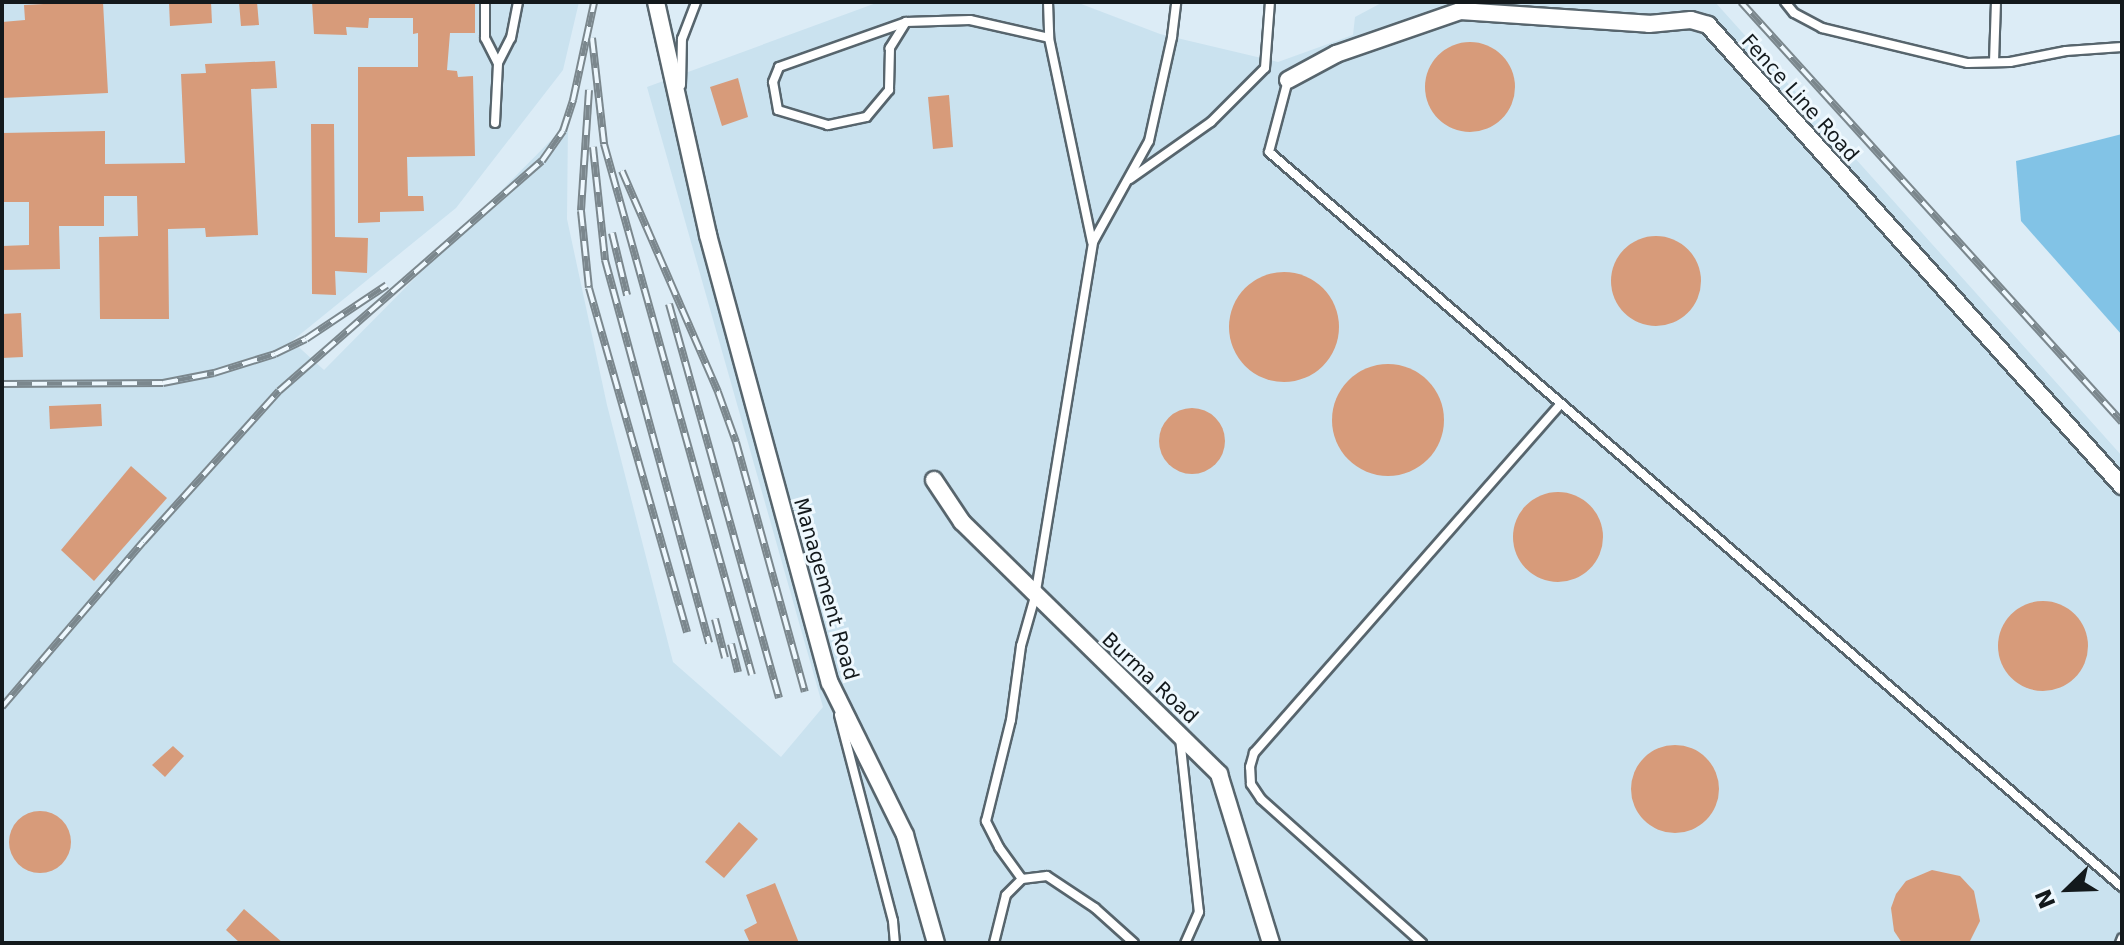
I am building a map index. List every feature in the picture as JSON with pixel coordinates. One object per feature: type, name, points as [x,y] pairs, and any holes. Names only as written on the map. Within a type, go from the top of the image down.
[{"type":"street","name":"Management Road","points":[[656,2],[708,235],[830,683],[905,835],[936,943]]},
{"type":"street","name":"Fence Line Road","points":[[1288,80],[1336,54],[1460,11],[1649,24],[1691,20],[1708,25],[2122,486]]},
{"type":"street","name":"Burma Road","points":[[934,480],[962,522],[1035,597],[1180,733],[1219,774],[1271,943]]},
{"type":"lane","points":[[485,2],[485,38],[498,63]]},
{"type":"lane","points":[[495,123],[498,63],[511,38],[518,2]]},
{"type":"lane","points":[[680,110],[682,39],[696,2]]},
{"type":"lane","points":[[1048,2],[1049,38],[1093,242]]},
{"type":"lane","points":[[1022,879],[999,847],[986,821],[1011,720],[1021,646],[1035,597],[1093,242],[1149,141],[1172,37],[1176,2]]},
{"type":"lane","points":[[1126,181],[1211,122],[1265,68],[1270,2]]},
{"type":"lane","points":[[1785,2],[1794,13],[1822,28],[1968,63],[2122,47]]},
{"type":"lane","points":[[1994,62],[1996,2]]},
{"type":"lane","points":[[906,22],[890,48],[889,90],[866,117],[828,125],[778,110],[773,82],[779,67],[906,22],[970,20],[1049,38]]},
{"type":"lane","points":[[1288,80],[1269,152],[2122,887]]},
{"type":"lane","points":[[1422,943],[1261,799],[1251,784],[1250,767],[1254,753],[1560,405]]},
{"type":"lane","points":[[830,683],[893,921],[895,943]]},
{"type":"lane","points":[[1180,733],[1199,912],[1185,943]]},
{"type":"lane","points":[[994,943],[1006,895],[1022,879],[1047,876],[1134,943]]},
{"type":"shaded area","points":[[2,2],[579,2],[563,70],[456,208],[292,341],[324,370],[568,123],[567,219],[607,405],[673,662],[781,757],[823,707],[647,87],[879,2],[1076,2],[1160,34],[1278,62],[1353,35],[1355,17],[1383,2],[1715,2],[2122,456],[2122,943],[2,943]]},
{"type":"shaded area","points":[[2122,134],[2122,335],[2021,221],[2016,161]]},
{"type":"building","points":[[103,2],[108,93],[2,98],[2,22],[25,20],[24,5]]},
{"type":"building","points":[[169,2],[211,2],[212,23],[170,26]]},
{"type":"building","points":[[239,2],[257,2],[259,25],[241,26]]},
{"type":"building","points":[[312,2],[475,2],[475,33],[450,33],[447,70],[457,71],[458,77],[473,76],[475,156],[407,157],[408,196],[423,196],[424,211],[380,212],[380,222],[358,223],[358,67],[418,67],[418,33],[413,34],[413,18],[369,18],[368,28],[346,27],[347,35],[314,34]]},
{"type":"building","points":[[1470,42],[1487,46],[1502,55],[1511,70],[1515,87],[1511,104],[1502,119],[1487,128],[1470,132],[1453,128],[1438,119],[1429,104],[1425,87],[1429,70],[1438,55],[1453,46]]},
{"type":"building","points":[[275,61],[277,88],[251,89],[258,235],[206,237],[205,228],[168,229],[169,319],[100,319],[99,237],[138,236],[137,196],[104,196],[104,226],[59,226],[60,269],[2,270],[2,246],[29,245],[29,202],[2,202],[2,133],[105,131],[105,164],[185,163],[181,74],[206,73],[205,64]]},
{"type":"building","points":[[738,78],[748,117],[722,126],[710,87]]},
{"type":"building","points":[[949,95],[953,147],[933,149],[928,97]]},
{"type":"building","points":[[311,124],[334,124],[335,237],[368,238],[367,273],[335,271],[336,295],[312,294]]},
{"type":"building","points":[[1656,236],[1673,239],[1688,249],[1698,264],[1701,281],[1698,298],[1688,313],[1673,323],[1656,326],[1639,323],[1624,313],[1614,298],[1611,281],[1614,264],[1624,249],[1639,239]]},
{"type":"building","points":[[1284,272],[1305,276],[1323,288],[1335,306],[1339,327],[1335,348],[1323,366],[1305,378],[1284,382],[1263,378],[1245,366],[1233,348],[1229,327],[1233,306],[1245,288],[1263,276]]},
{"type":"building","points":[[21,313],[23,357],[2,358],[2,314]]},
{"type":"building","points":[[1388,364],[1409,369],[1427,381],[1439,399],[1444,420],[1439,441],[1427,459],[1409,471],[1388,476],[1367,471],[1349,459],[1337,441],[1332,420],[1337,399],[1349,381],[1367,369]]},
{"type":"building","points":[[101,404],[102,426],[50,429],[49,406]]},
{"type":"building","points":[[1192,408],[1205,411],[1215,418],[1222,428],[1225,441],[1222,454],[1215,464],[1205,471],[1192,474],[1179,471],[1169,464],[1162,454],[1159,441],[1162,428],[1169,418],[1179,411]]},
{"type":"building","points":[[131,466],[167,498],[94,581],[61,550]]},
{"type":"building","points":[[1558,492],[1575,496],[1590,505],[1599,520],[1603,537],[1599,554],[1590,569],[1575,578],[1558,582],[1541,578],[1526,569],[1517,554],[1513,537],[1517,520],[1526,505],[1541,496]]},
{"type":"building","points":[[2043,601],[2060,605],[2075,614],[2084,629],[2088,646],[2084,663],[2075,678],[2060,687],[2043,691],[2026,687],[2011,678],[2002,663],[1998,646],[2002,629],[2011,614],[2026,605]]},
{"type":"building","points":[[1675,745],[1692,749],[1706,758],[1715,772],[1719,789],[1715,806],[1706,820],[1692,829],[1675,833],[1658,829],[1644,820],[1635,806],[1631,789],[1635,772],[1644,758],[1658,749]]},
{"type":"building","points":[[173,746],[184,756],[165,777],[152,765]]},
{"type":"building","points":[[40,811],[62,820],[71,842],[62,864],[40,873],[18,864],[9,842],[18,820]]},
{"type":"building","points":[[739,822],[758,839],[724,878],[705,862]]},
{"type":"building","points":[[1932,870],[1960,876],[1974,891],[1980,921],[1969,943],[1902,943],[1894,931],[1891,908],[1896,894],[1906,881]]},
{"type":"building","points":[[775,883],[799,943],[750,943],[744,930],[757,923],[746,895]]},
{"type":"building","points":[[244,909],[283,943],[240,943],[226,930]]},
{"type":"railway","points":[[1741,2],[2122,422]]},
{"type":"railway","points":[[2,707],[143,542],[279,391],[542,161],[563,131],[573,100],[594,3]]},
{"type":"railway","points":[[592,38],[604,144],[752,675]]},
{"type":"railway","points":[[589,90],[581,211],[589,288],[687,632]]},
{"type":"railway","points":[[593,147],[605,260],[709,643]]},
{"type":"railway","points":[[622,171],[718,392],[736,442],[805,692]]},
{"type":"railway","points":[[612,233],[627,295]]},
{"type":"railway","points":[[2,384],[163,383],[214,373],[275,354],[306,339],[387,285]]},
{"type":"railway","points":[[669,304],[779,698]]},
{"type":"railway","points":[[715,619],[725,658]]},
{"type":"railway","points":[[731,644],[738,672]]}]
